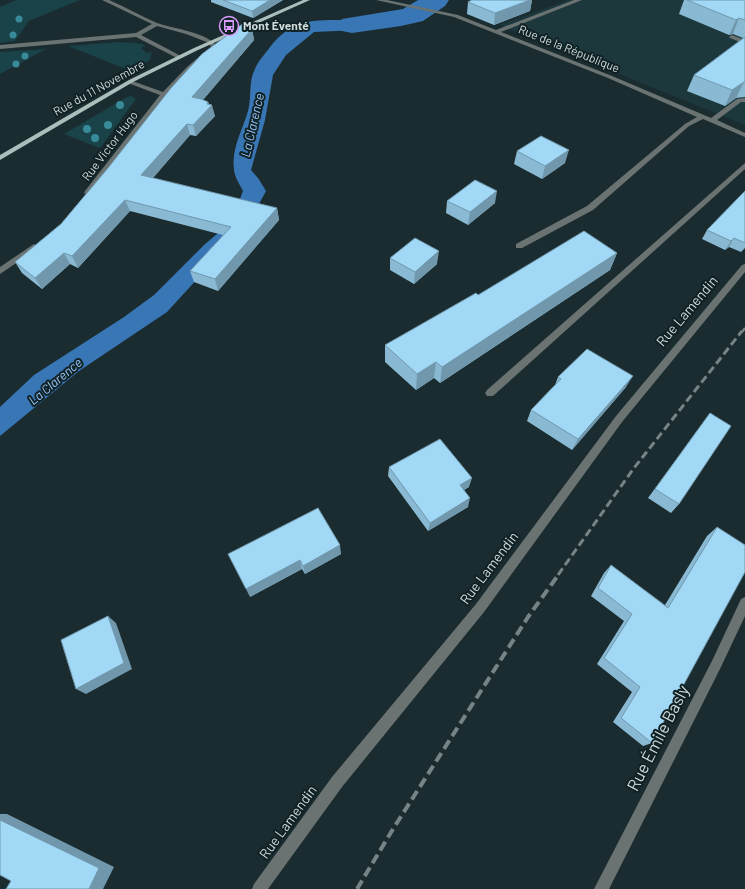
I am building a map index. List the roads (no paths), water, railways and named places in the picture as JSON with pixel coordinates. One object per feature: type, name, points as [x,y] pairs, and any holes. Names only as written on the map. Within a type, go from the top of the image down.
[{"type":"main road","name":"Rue du 11 Novembre","points":[[0,158],[76,112],[130,82],[211,42],[307,0]]},
{"type":"street","points":[[105,0],[156,24],[188,33],[211,42]]},
{"type":"street","name":"Rue de la République","points":[[379,0],[456,16],[610,77],[745,135]]},
{"type":"street","points":[[495,32],[579,0]]},
{"type":"street","points":[[0,47],[137,35],[156,24]]},
{"type":"street","points":[[137,35],[179,57]]},
{"type":"street","points":[[732,37],[745,42]]},
{"type":"street","name":"Rue Victor Hugo","points":[[84,199],[164,94],[190,67],[214,47],[211,42]]},
{"type":"street","points":[[130,82],[164,94]]},
{"type":"street","points":[[712,121],[739,100],[745,100]]},
{"type":"street","points":[[519,246],[590,208],[687,125],[702,117]]},
{"type":"street","points":[[490,393],[745,165]]},
{"type":"street","points":[[0,271],[40,242]]},
{"type":"street","name":"Rue Lamendin","points":[[259,889],[337,782],[480,608],[619,419],[745,267]]},
{"type":"street","name":"Rue Émile Basly","points":[[601,889],[745,603]]},
{"type":"water","points":[[408,10],[432,14],[400,24],[358,30],[314,32],[286,55],[273,75],[265,120],[251,170],[266,191],[254,213],[220,254],[167,312],[79,371],[0,436],[0,407],[34,375],[124,317],[154,295],[217,234],[236,209],[243,191],[234,172],[234,154],[248,111],[253,74],[260,60],[281,35],[293,27],[305,23],[330,20],[377,18],[391,16]]},
{"type":"waterway","name":"La Clarence","points":[[352,25],[413,15],[436,0]]},
{"type":"railway","points":[[742,332],[745,328]]},
{"type":"railway","points":[[558,575],[634,468],[742,331]]},
{"type":"railway","points":[[357,889],[393,829],[528,617],[559,574]]},
{"type":"place","name":"Mont Éventé","points":[[229,26]]}]
